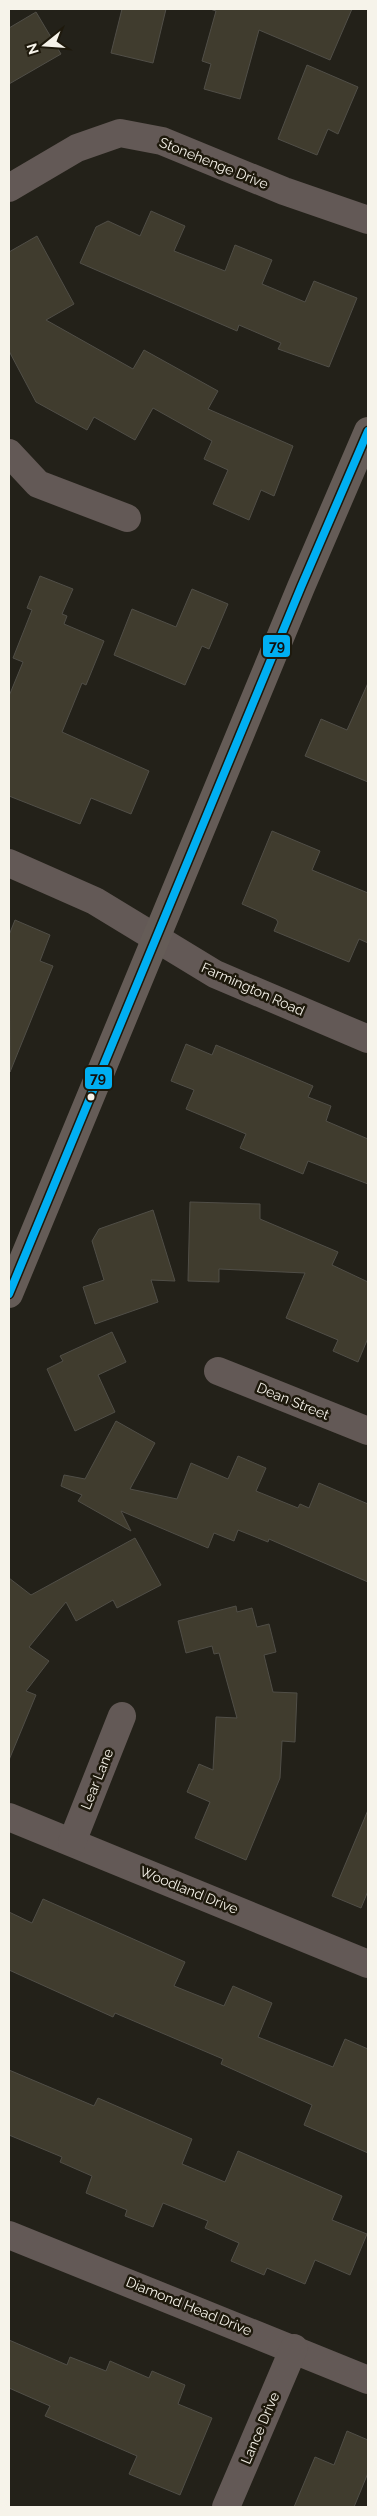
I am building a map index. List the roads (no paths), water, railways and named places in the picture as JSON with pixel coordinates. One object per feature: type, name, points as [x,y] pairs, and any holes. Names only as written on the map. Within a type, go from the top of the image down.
[{"type":"main road","points":[[9,1294],[301,587],[368,431]]},
{"type":"street","name":"Stonehenge Drive","points":[[9,188],[77,148],[120,133],[162,141],[284,191],[368,220]]},
{"type":"street","points":[[9,453],[38,484],[127,518]]},
{"type":"street","name":"Farmington Road","points":[[9,863],[95,901],[215,974],[368,1039]]},
{"type":"street","name":"Dean Street","points":[[218,1370],[368,1431]]},
{"type":"street","name":"Lear Lane","points":[[72,1842],[122,1716]]},
{"type":"street","name":"Woodland Drive","points":[[9,1817],[368,1964]]},
{"type":"street","name":"Diamond Head Drive","points":[[9,2235],[294,2348],[368,2380]]},
{"type":"street","name":"Lance Drive","points":[[226,2507],[294,2348]]}]
